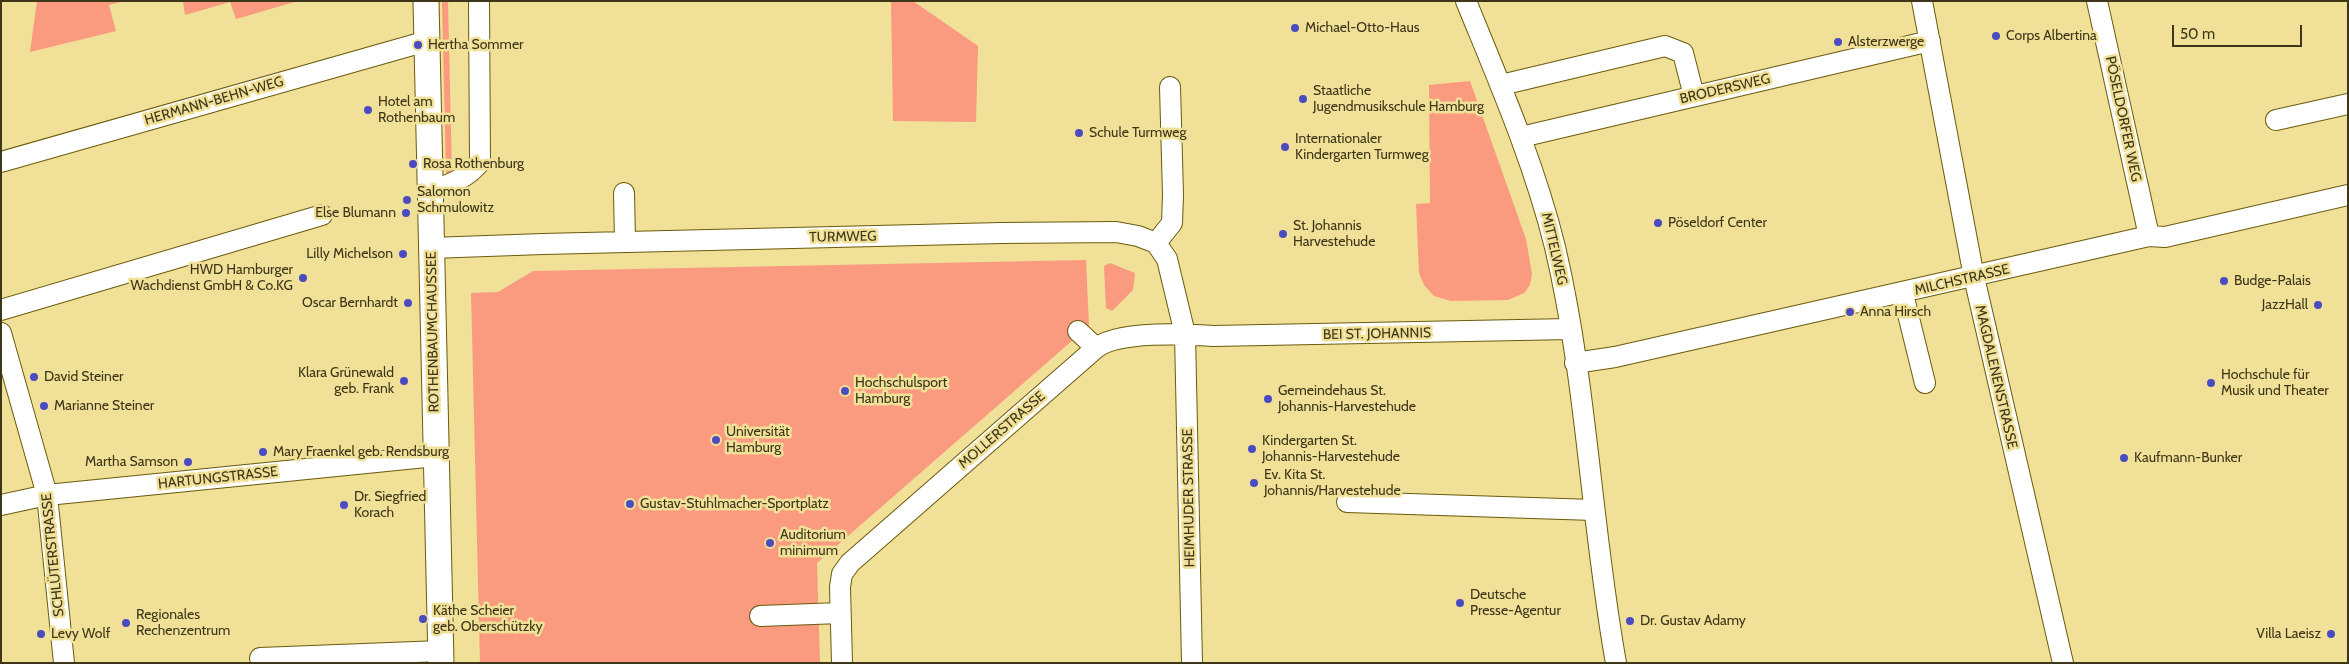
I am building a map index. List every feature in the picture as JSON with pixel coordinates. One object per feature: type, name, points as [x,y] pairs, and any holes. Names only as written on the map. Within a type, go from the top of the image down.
[{"type":"main road","name":"ROTHENBAUMCHAUSSEE","points":[[426,1],[441,657]]},
{"type":"street","points":[[430,192],[457,180],[480,162],[479,1]]},
{"type":"street","name":"MITTELWEG","points":[[1466,1],[1521,137],[1542,199],[1555,247],[1575,363],[1605,601],[1616,663]]},
{"type":"street","name":"MAGDALENENSTRASSE","points":[[1922,1],[1974,277],[2063,663]]},
{"type":"street","name":"PÖSELDORFER WEG","points":[[2097,1],[2149,236]]},
{"type":"street","name":"HERMANN-BEHN-WEG","points":[[1,162],[427,41]]},
{"type":"street","name":"BRODERSWEG","points":[[1521,137],[1930,41]]},
{"type":"street","points":[[1501,86],[1665,46],[1683,53],[1694,96]]},
{"type":"street","points":[[1170,88],[1174,195],[1172,223],[1156,243],[1168,259],[1184,334]]},
{"type":"street","points":[[2276,120],[2348,104]]},
{"type":"street","points":[[624,193],[625,242]]},
{"type":"street","name":"MILCHSTRASSE","points":[[1575,363],[1616,357],[1903,294],[2149,236],[2165,237],[2348,195]]},
{"type":"street","points":[[1,310],[322,215]]},
{"type":"street","name":"TURMWEG","points":[[431,248],[1116,232],[1138,236],[1156,243]]},
{"type":"street","points":[[1903,294],[1925,383]]},
{"type":"street","name":"BEI ST. JOHANNIS","points":[[1184,334],[1223,336],[1570,329]]},
{"type":"street","points":[[1078,331],[1096,348]]},
{"type":"street","name":"SCHLÜTERSTRASSE","points":[[1,333],[47,495],[64,663]]},
{"type":"street","name":"MOLLERSTRASSE","points":[[840,613],[842,574],[850,563],[1096,348],[1117,338],[1184,334]]},
{"type":"street","name":"HEIMHUDER STRASSE","points":[[1184,334],[1192,663]]},
{"type":"street","name":"HARTUNGSTRASSE","points":[[1,505],[47,495],[436,456]]},
{"type":"street","points":[[1347,502],[1594,510]]},
{"type":"street","points":[[760,616],[840,613],[842,663]]},
{"type":"street","points":[[260,658],[441,657]]},
{"type":"shaded area","points":[[37,1],[124,1],[109,5],[116,31],[30,52]]},
{"type":"shaded area","points":[[183,1],[298,1],[236,19],[230,2],[185,15]]},
{"type":"shaded area","points":[[442,1],[448,1],[452,175],[446,173]]},
{"type":"shaded area","points":[[891,1],[913,1],[978,46],[976,122],[893,121]]},
{"type":"shaded area","points":[[1470,81],[1526,239],[1532,274],[1530,285],[1524,293],[1508,300],[1451,301],[1434,296],[1424,285],[1419,273],[1416,204],[1430,203],[1429,85]]},
{"type":"shaded area","name":"Universität Hamburg","points":[[1086,260],[1089,326],[817,563],[820,663],[480,663],[471,293],[498,292],[533,271]]},
{"type":"shaded area","points":[[1110,263],[1135,273],[1133,290],[1112,311],[1106,308],[1104,266]]},
{"type":"place","name":"Michael-Otto-Haus","points":[[1295,28]]},
{"type":"place","name":"Corps Albertina","points":[[1996,36]]},
{"type":"place","name":"Alsterzwerge","points":[[1838,42]]},
{"type":"place","name":"Hertha Sommer","points":[[418,45]]},
{"type":"place","name":"Staatliche Jugendmusikschule Hamburg","points":[[1303,99]]},
{"type":"place","name":"Hotel am Rothenbaum","points":[[368,110]]},
{"type":"place","name":"Schule Turmweg","points":[[1079,133]]},
{"type":"place","name":"Internationaler Kindergarten Turmweg","points":[[1285,147]]},
{"type":"place","name":"Rosa Rothenburg","points":[[413,164]]},
{"type":"place","name":"Salomon Schmulowitz","points":[[407,200]]},
{"type":"place","name":"Else Blumann","points":[[406,213]]},
{"type":"place","name":"Pöseldorf Center","points":[[1658,223]]},
{"type":"place","name":"St. Johannis Harvestehude","points":[[1283,234]]},
{"type":"place","name":"Lilly Michelson","points":[[403,254]]},
{"type":"place","name":"HWD Hamburger Wachdienst GmbH & Co.KG","points":[[303,278]]},
{"type":"place","name":"Budge-Palais","points":[[2224,281]]},
{"type":"place","name":"Oscar Bernhardt","points":[[408,303]]},
{"type":"place","name":"JazzHall","points":[[2318,305]]},
{"type":"place","name":"Anna Hirsch","points":[[1850,312]]},
{"type":"place","name":"David Steiner","points":[[34,377]]},
{"type":"place","name":"Klara Grünewald geb. Frank","points":[[404,381]]},
{"type":"place","name":"Hochschule für Musik und Theater","points":[[2211,383]]},
{"type":"place","name":"Hochschulsport Hamburg","points":[[845,391]]},
{"type":"place","name":"Gemeindehaus St. Johannis-Harvestehude","points":[[1268,399]]},
{"type":"place","name":"Marianne Steiner","points":[[44,406]]},
{"type":"place","name":"Universität Hamburg","points":[[716,440]]},
{"type":"place","name":"Kindergarten St. Johannis-Harvestehude","points":[[1252,449]]},
{"type":"place","name":"Mary Fraenkel geb. Rendsburg","points":[[263,452]]},
{"type":"place","name":"Kaufmann-Bunker","points":[[2124,458]]},
{"type":"place","name":"Martha Samson","points":[[188,462]]},
{"type":"place","name":"Ev. Kita St. Johannis/Harvestehude","points":[[1254,483]]},
{"type":"place","name":"Gustav-Stuhlmacher-Sportplatz","points":[[630,504]]},
{"type":"place","name":"Dr. Siegfried Korach","points":[[344,505]]},
{"type":"place","name":"Auditorium minimum","points":[[770,543]]},
{"type":"place","name":"Deutsche Presse-Agentur","points":[[1460,603]]},
{"type":"place","name":"Käthe Scheier geb. Oberschützky","points":[[423,619]]},
{"type":"place","name":"Dr. Gustav Adamy","points":[[1630,621]]},
{"type":"place","name":"Regionales Rechenzentrum","points":[[126,623]]},
{"type":"place","name":"Levy Wolf","points":[[41,634]]},
{"type":"place","name":"Villa Laeisz","points":[[2331,634]]}]
